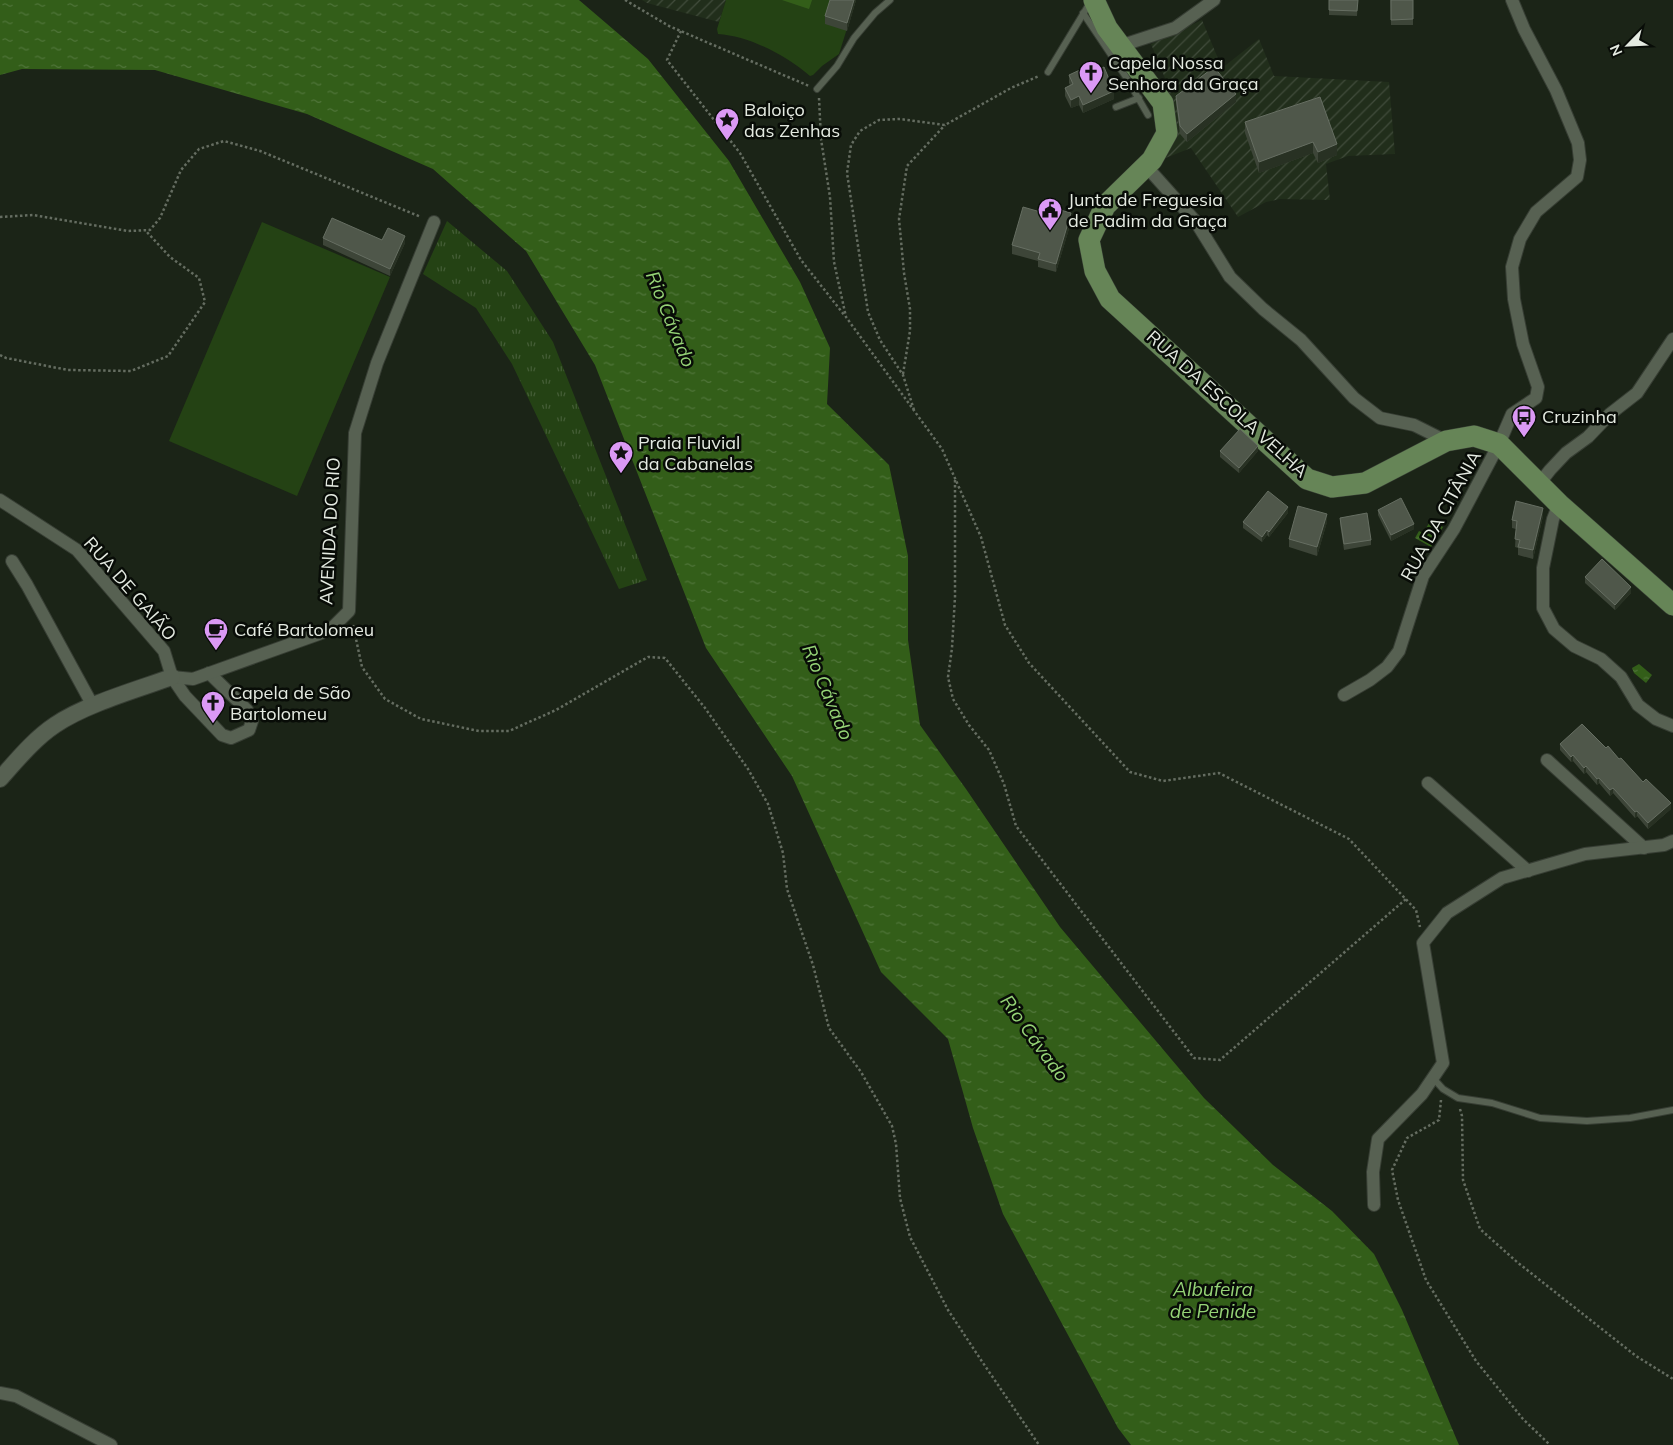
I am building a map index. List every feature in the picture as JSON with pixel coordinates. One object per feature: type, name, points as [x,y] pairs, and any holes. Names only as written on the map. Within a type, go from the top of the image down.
[{"type":"main road","name":"RUA DA ESCOLA VELHA","points":[[1090,4],[1163,103],[1167,134],[1152,160],[1105,206],[1089,240],[1095,271],[1110,299],[1307,478],[1332,487],[1365,483],[1446,441],[1474,436],[1499,444]]},
{"type":"main road","points":[[1499,444],[1560,504],[1673,605]]},
{"type":"street","points":[[1120,46],[1175,28],[1214,0]]},
{"type":"street","name":"RUA DA CITÂNIA","points":[[1344,695],[1370,680],[1387,667],[1399,651],[1424,576],[1454,530],[1499,444],[1512,414],[1536,398],[1538,387],[1523,344],[1514,299],[1512,267],[1520,239],[1536,212],[1577,177],[1580,160],[1578,143],[1556,90],[1524,29],[1512,0]]},
{"type":"street","points":[[1146,166],[1196,222],[1230,277],[1263,309],[1301,340],[1354,398],[1380,418],[1414,425],[1446,441]]},
{"type":"street","name":"AVENIDA DO RIO","points":[[0,778],[53,726],[74,713],[172,677],[193,679],[330,630],[349,611],[355,433],[377,363],[434,222]]},
{"type":"street","points":[[1539,484],[1566,453],[1588,438],[1610,414],[1637,393],[1673,339]]},
{"type":"street","name":"RUA DE GAIÃO","points":[[0,500],[77,550],[164,651],[172,677],[185,696],[222,735],[231,738],[249,730],[252,721],[247,710],[209,673]]},
{"type":"street","points":[[1560,504],[1552,519],[1543,568],[1543,608],[1554,629],[1574,646],[1601,659],[1621,678],[1638,705],[1656,720],[1673,726]]},
{"type":"street","points":[[12,562],[93,706]]},
{"type":"street","points":[[1547,760],[1644,848]]},
{"type":"street","points":[[1428,783],[1528,871]]},
{"type":"street","points":[[1374,1205],[1373,1172],[1378,1139],[1422,1094],[1442,1063],[1423,944],[1447,913],[1502,878],[1585,854],[1644,848],[1664,845],[1673,841]]},
{"type":"street","points":[[0,1392],[16,1396],[111,1445]]},
{"type":"lane","points":[[817,89],[837,66],[854,38],[890,0]]},
{"type":"lane","points":[[1048,72],[1090,4]]},
{"type":"lane","points":[[1090,4],[1148,115]]},
{"type":"lane","points":[[1116,107],[1139,98]]},
{"type":"lane","points":[[1433,1078],[1443,1089],[1458,1098],[1492,1103],[1540,1118],[1587,1121],[1630,1118],[1673,1110]]},
{"type":"path","points":[[625,0],[669,26],[817,89],[820,105],[820,139],[830,197],[834,262],[846,317]]},
{"type":"path","points":[[681,31],[667,60],[740,153],[801,260],[846,317],[942,449],[981,537],[1005,625],[1029,663],[1130,772],[1164,781],[1219,773],[1349,839],[1416,910],[1423,944]]},
{"type":"path","points":[[903,375],[910,331],[910,309],[904,273],[899,219],[907,166],[945,125],[1011,88],[1048,72]]},
{"type":"path","points":[[915,412],[903,375],[880,340],[868,312],[847,173],[851,145],[860,131],[879,120],[900,119],[945,125]]},
{"type":"path","points":[[0,216],[34,215],[128,231],[150,230],[160,218],[181,170],[200,149],[224,141],[260,151],[434,222]]},
{"type":"path","points":[[0,355],[6,358],[68,370],[131,371],[168,356],[204,302],[198,278],[170,257],[145,230]]},
{"type":"path","points":[[955,478],[955,597],[948,677],[952,699],[969,725],[989,750],[1004,784],[1016,826],[1194,1058],[1220,1060],[1406,899]]},
{"type":"path","points":[[349,611],[362,666],[385,699],[421,720],[479,731],[509,731],[556,710],[648,657],[665,658],[705,708],[748,769],[768,804],[783,854],[787,889],[813,965],[829,1028],[861,1072],[892,1126],[896,1144],[900,1198],[910,1237],[948,1310],[980,1360],[1040,1445]]},
{"type":"path","points":[[1443,1089],[1439,1120],[1407,1138],[1392,1170],[1398,1200],[1426,1280],[1476,1361],[1523,1419],[1550,1445]]},
{"type":"path","points":[[1458,1098],[1462,1116],[1462,1180],[1480,1229],[1517,1262],[1636,1356],[1673,1379]]},
{"type":"shaded area","points":[[642,0],[726,0],[719,22],[647,3]]},
{"type":"shaded area","points":[[1202,20],[1222,68],[1259,39],[1274,76],[1389,82],[1395,154],[1348,156],[1326,164],[1330,200],[1280,199],[1266,202],[1238,217],[1191,148],[1163,159],[1167,83],[1151,44]]},
{"type":"green space","points":[[726,0],[856,0],[839,54],[810,76],[790,61],[767,48],[742,38],[718,34],[717,29]]},
{"type":"green space","points":[[447,221],[507,271],[553,342],[647,580],[619,589],[512,364],[476,308],[423,274]]},
{"type":"green space","points":[[262,222],[390,277],[297,496],[169,441]]},
{"type":"water","name":"Albufeira de Penide","points":[[0,0],[579,0],[648,59],[729,161],[800,282],[830,348],[827,404],[889,465],[908,556],[908,640],[920,725],[1060,927],[1204,1098],[1273,1165],[1332,1211],[1374,1254],[1402,1310],[1459,1445],[1131,1445],[1118,1428],[1003,1214],[973,1128],[948,1039],[881,972],[792,776],[706,648],[595,365],[526,251],[433,169],[307,114],[155,70],[22,69],[0,75]]},
{"type":"water","points":[[782,0],[812,0],[809,9]]},
{"type":"water","points":[[1431,520],[1443,527],[1431,547],[1415,538],[1419,531],[1423,533]]},
{"type":"water","points":[[1639,664],[1652,675],[1646,683],[1634,673],[1632,668]]},
{"type":"building","points":[[830,0],[854,0],[847,23],[825,16]]},
{"type":"building","points":[[1329,0],[1358,0],[1357,11],[1329,10]]},
{"type":"building","points":[[1391,0],[1413,0],[1413,19],[1391,20]]},
{"type":"building","name":"Capela Nossa Senhora da Graça","points":[[1104,67],[1114,91],[1083,105],[1079,96],[1071,100],[1065,88],[1073,84],[1069,75],[1082,69],[1086,76]]},
{"type":"building","points":[[1214,67],[1236,94],[1187,134],[1180,126],[1176,96]]},
{"type":"building","points":[[1320,97],[1337,144],[1318,152],[1313,142],[1259,162],[1245,122]]},
{"type":"building","points":[[1023,207],[1051,215],[1053,208],[1071,213],[1056,264],[1038,259],[1040,253],[1012,245]]},
{"type":"building","points":[[332,218],[382,240],[388,228],[405,236],[390,269],[323,238]]},
{"type":"building","points":[[1240,429],[1258,446],[1239,468],[1220,451]]},
{"type":"building","points":[[1268,491],[1288,507],[1269,532],[1267,530],[1262,537],[1243,522]]},
{"type":"building","points":[[1401,498],[1414,524],[1391,535],[1378,510]]},
{"type":"building","points":[[1516,501],[1543,508],[1533,550],[1518,547],[1520,540],[1515,539],[1517,521],[1512,520]]},
{"type":"building","points":[[1298,506],[1327,514],[1317,547],[1289,539]]},
{"type":"building","points":[[1367,513],[1371,540],[1344,544],[1340,518]]},
{"type":"building","points":[[1602,559],[1631,587],[1615,605],[1585,577]]},
{"type":"building","points":[[1582,724],[1606,748],[1608,746],[1619,759],[1621,758],[1643,782],[1646,779],[1671,803],[1648,823],[1613,788],[1610,790],[1586,766],[1584,768],[1573,755],[1571,757],[1560,744]]},
{"type":"place","name":"Capela Nossa Senhora da Graça","points":[[1091,94]]},
{"type":"place","name":"Baloiço das Zenhas","points":[[727,141]]},
{"type":"place","name":"Junta de Freguesia de Padim da Graça","points":[[1050,231]]},
{"type":"place","name":"Cruzinha","points":[[1524,438]]},
{"type":"place","name":"Praia Fluvial da Cabanelas","points":[[621,474]]},
{"type":"place","name":"Café Bartolomeu","points":[[216,651]]},
{"type":"place","name":"Capela de São Bartolomeu","points":[[213,724]]},
{"type":"water label","name":"Rio Cávado","points":[[671,319]]},
{"type":"water label","name":"Rio Cávado","points":[[828,692]]},
{"type":"water label","name":"Rio Cávado","points":[[1035,1038]]}]
